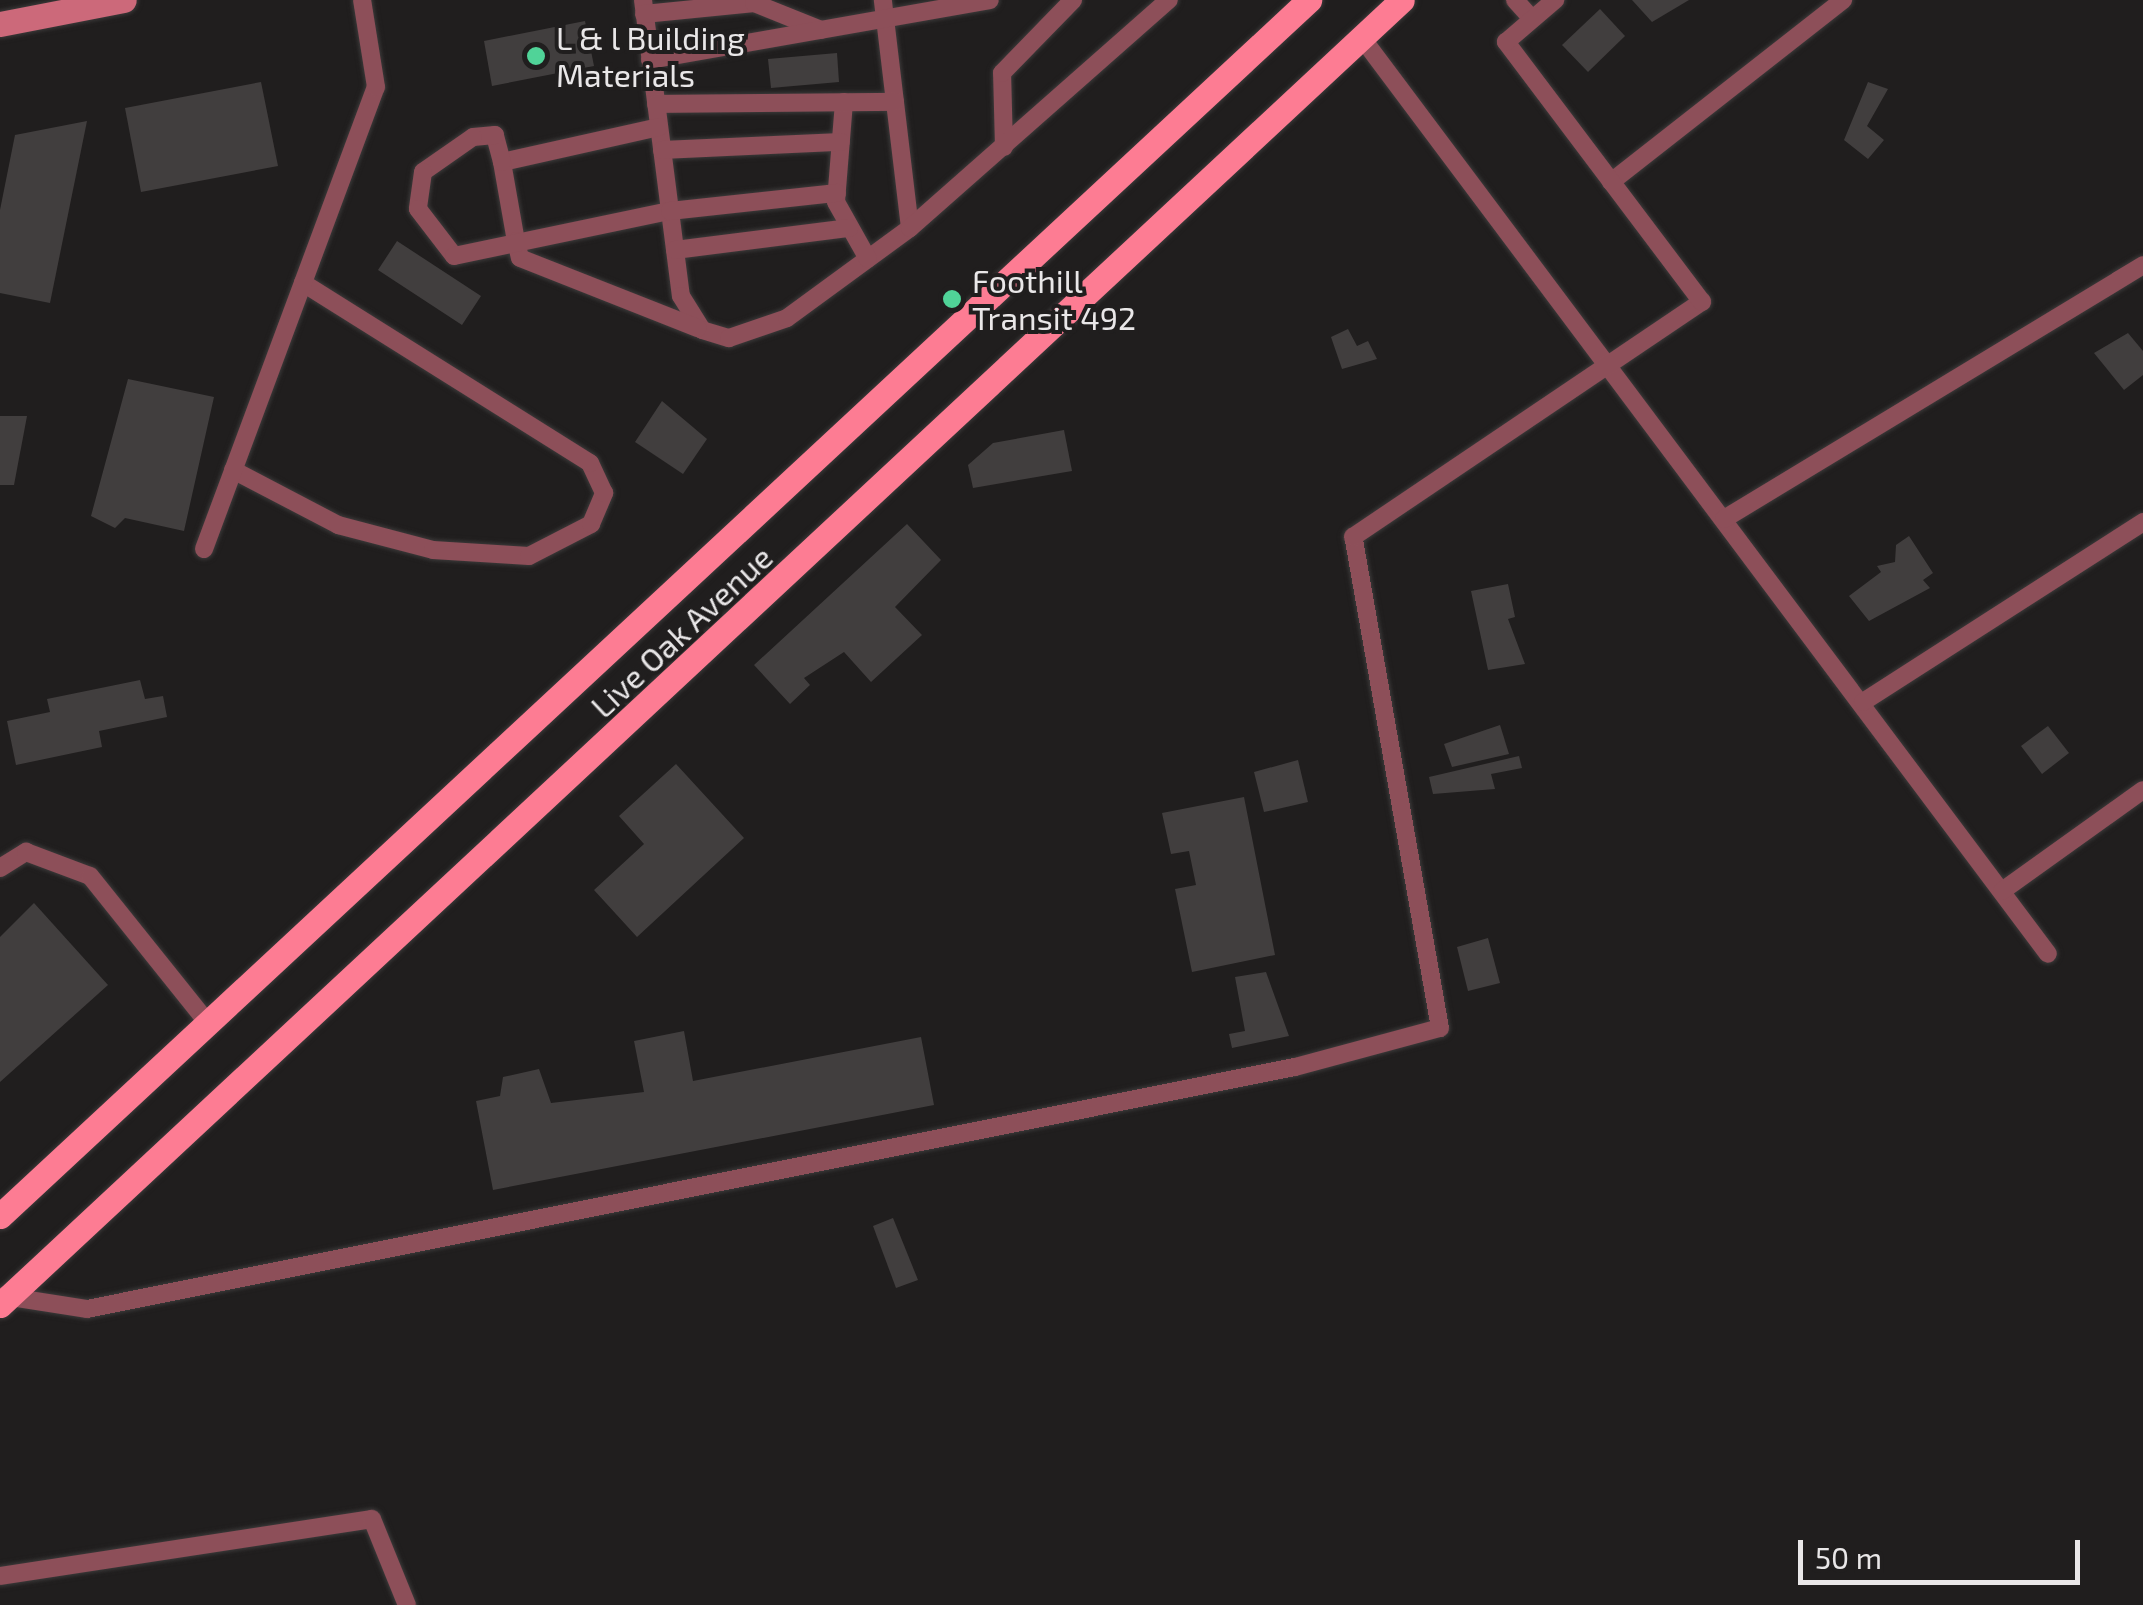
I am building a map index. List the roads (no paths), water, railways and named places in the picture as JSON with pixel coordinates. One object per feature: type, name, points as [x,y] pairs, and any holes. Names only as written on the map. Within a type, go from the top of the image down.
[{"type":"main road","name":"Live Oak Avenue","points":[[0,1216],[1308,0]]},
{"type":"main road","name":"Live Oak Avenue","points":[[2,1298],[1402,0]]},
{"type":"street","points":[[0,24],[124,0]]},
{"type":"lane","points":[[204,549],[376,87],[362,0]]},
{"type":"lane","points":[[883,0],[910,228]]},
{"type":"lane","points":[[650,60],[990,0]]},
{"type":"lane","points":[[1004,148],[1002,74],[1072,0]]},
{"type":"lane","points":[[836,193],[670,212],[516,241],[454,256],[418,209],[423,172],[456,140],[496,136],[502,162],[516,241],[520,258],[702,330],[729,338],[761,331],[910,228],[1169,0]]},
{"type":"lane","points":[[1514,0],[1532,19]]},
{"type":"lane","points":[[2,1298],[87,1309],[1295,1066],[1440,1028],[1353,537],[1702,302],[1506,42],[1554,0]]},
{"type":"lane","points":[[1612,182],[1843,0]]},
{"type":"lane","points":[[702,330],[681,296],[643,7],[754,4],[822,30]]},
{"type":"lane","points":[[1362,38],[2048,954]]},
{"type":"lane","points":[[844,102],[836,193],[868,259]]},
{"type":"lane","points":[[656,104],[895,102]]},
{"type":"lane","points":[[502,162],[659,127]]},
{"type":"lane","points":[[662,150],[840,142]]},
{"type":"lane","points":[[675,250],[850,228]]},
{"type":"lane","points":[[1724,519],[2143,264]]},
{"type":"lane","points":[[234,470],[338,526],[432,550],[529,556],[591,524],[604,493],[590,463],[303,284]]},
{"type":"lane","points":[[1863,702],[2143,522]]},
{"type":"lane","points":[[2002,891],[2143,790]]},
{"type":"lane","points":[[0,868],[26,852],[90,876],[206,1021]]},
{"type":"lane","points":[[0,1576],[372,1519],[408,1605]]},
{"type":"place","name":"L & l Building Materials","points":[[536,56]]},
{"type":"place","name":"Foothill Transit 492","points":[[952,299]]}]
